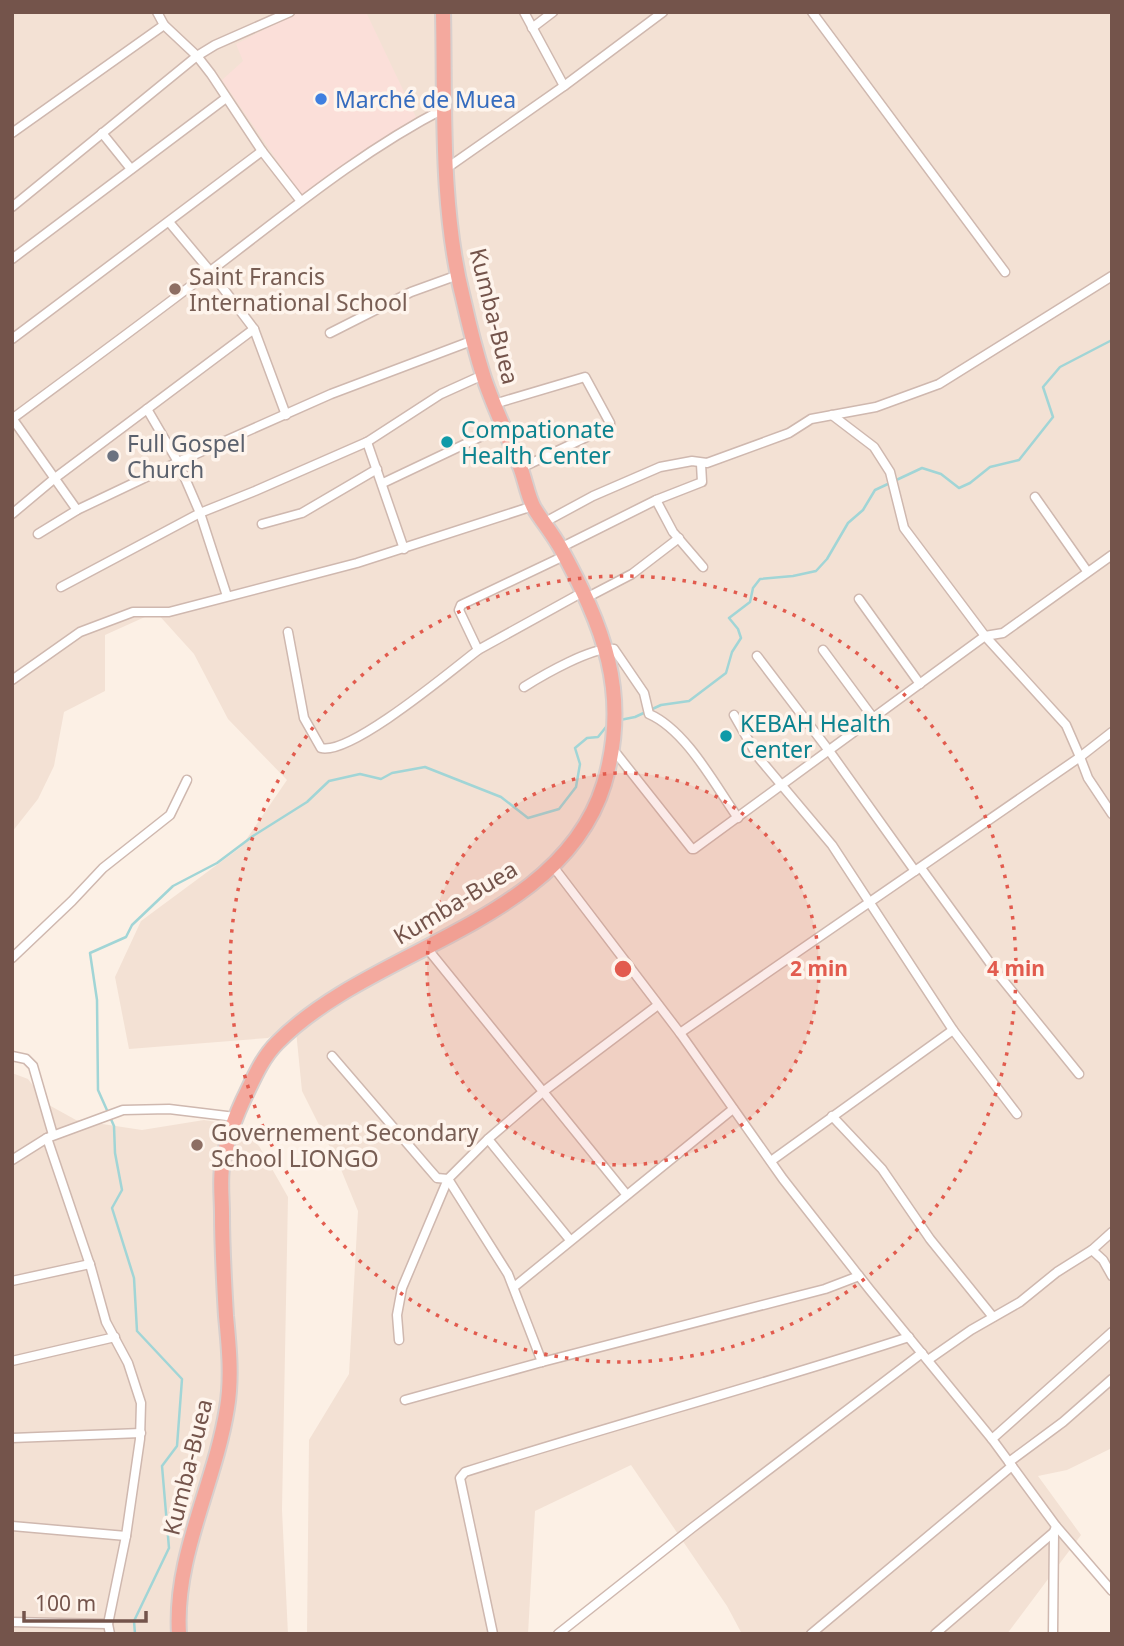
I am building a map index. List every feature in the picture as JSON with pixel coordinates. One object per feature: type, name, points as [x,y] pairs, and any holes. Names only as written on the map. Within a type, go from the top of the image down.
[{"type":"highway","name":"Kumba-Buea","points":[[179,1634],[185,1566],[220,1444],[227,1407],[230,1370],[223,1268],[222,1173],[235,1116],[260,1067],[276,1044],[328,1002],[493,910],[536,880],[552,865],[569,848],[588,821],[603,788],[612,748],[616,713],[607,648],[585,595],[545,522],[533,506],[521,468],[483,375],[458,275],[447,168],[443,12]]},
{"type":"street","points":[[157,12],[164,25],[197,56],[262,151],[300,200]]},
{"type":"street","points":[[12,207],[197,56],[215,45],[290,12]]},
{"type":"street","points":[[524,12],[564,86]]},
{"type":"street","points":[[532,28],[553,12]]},
{"type":"street","points":[[812,12],[1005,272]]},
{"type":"street","points":[[447,168],[564,86],[659,14]]},
{"type":"street","points":[[12,134],[164,25]]},
{"type":"street","points":[[12,259],[226,98]]},
{"type":"street","points":[[77,510],[12,418],[210,271],[300,200],[376,147],[446,108]]},
{"type":"street","points":[[102,132],[131,169]]},
{"type":"street","points":[[12,339],[262,151]]},
{"type":"street","points":[[169,222],[254,329],[286,415]]},
{"type":"street","points":[[330,333],[411,292],[458,275]]},
{"type":"street","points":[[545,522],[593,496],[660,467],[692,461],[701,464],[782,436],[811,419],[882,405],[946,381],[1112,276]]},
{"type":"street","points":[[12,514],[55,478],[254,329]]},
{"type":"street","points":[[38,534],[77,510],[178,462],[331,394],[474,340]]},
{"type":"street","points":[[61,587],[200,513],[367,442],[441,394],[483,375]]},
{"type":"street","points":[[494,404],[585,377],[610,423],[610,426],[521,468]]},
{"type":"street","points":[[147,409],[178,462],[200,513],[227,596]]},
{"type":"street","points":[[832,415],[869,442],[884,461],[895,486],[904,528],[985,636],[1066,725],[1087,778],[1112,814]]},
{"type":"street","points":[[383,484],[503,426]]},
{"type":"street","points":[[367,442],[404,549]]},
{"type":"street","points":[[478,650],[459,606],[656,500],[702,482],[701,464]]},
{"type":"street","points":[[262,524],[302,513],[377,469]]},
{"type":"street","points":[[1035,497],[1087,571]]},
{"type":"street","points":[[656,500],[673,532],[703,568]]},
{"type":"street","points":[[12,680],[87,628],[133,612],[169,612],[404,549],[533,506]]},
{"type":"street","points":[[288,632],[304,718],[321,748],[327,750],[382,723],[478,650],[632,574],[679,538]]},
{"type":"street","points":[[612,748],[692,849],[830,752],[985,636],[1003,633],[1112,555]]},
{"type":"street","points":[[859,599],[920,684]]},
{"type":"street","points":[[524,687],[552,670],[607,648],[614,649],[644,693],[649,714],[677,732],[738,818]]},
{"type":"street","points":[[823,650],[874,719]]},
{"type":"street","points":[[757,656],[1006,985],[1079,1074]]},
{"type":"street","points":[[734,715],[758,757],[832,845],[953,1030],[1017,1115]]},
{"type":"street","points":[[680,1033],[1080,757],[1112,732]]},
{"type":"street","points":[[12,958],[103,868],[170,815],[187,779]]},
{"type":"street","points":[[552,865],[859,1276],[992,1439],[1055,1529],[1112,1591]]},
{"type":"street","points":[[426,947],[626,1194]]},
{"type":"street","points":[[399,1340],[397,1315],[402,1288],[449,1179],[488,1139],[544,1091],[658,1005]]},
{"type":"street","points":[[771,1161],[953,1030]]},
{"type":"street","points":[[12,1056],[26,1059],[33,1066],[50,1136],[106,1322],[140,1394],[141,1433],[108,1624],[110,1634]]},
{"type":"street","points":[[332,1056],[437,1178],[449,1179]]},
{"type":"street","points":[[12,1160],[50,1136],[123,1110],[169,1109],[235,1116]]},
{"type":"street","points":[[514,1287],[733,1109]]},
{"type":"street","points":[[832,1116],[882,1169],[930,1239],[993,1317]]},
{"type":"street","points":[[488,1139],[570,1240]]},
{"type":"street","points":[[449,1179],[514,1287],[542,1362]]},
{"type":"street","points":[[928,1360],[1020,1302],[1057,1272],[1092,1250],[1112,1231]]},
{"type":"street","points":[[1092,1250],[1103,1260],[1112,1276]]},
{"type":"street","points":[[12,1281],[90,1264]]},
{"type":"street","points":[[405,1400],[812,1292],[859,1276]]},
{"type":"street","points":[[992,1439],[1112,1332]]},
{"type":"street","points":[[12,1361],[115,1337]]},
{"type":"street","points":[[493,1634],[460,1478],[465,1472],[565,1440],[788,1377],[909,1338]]},
{"type":"street","points":[[558,1634],[922,1353]]},
{"type":"street","points":[[811,1634],[1112,1379]]},
{"type":"street","points":[[12,1438],[141,1433]]},
{"type":"street","points":[[12,1526],[125,1536]]},
{"type":"street","points":[[935,1634],[1055,1529]]},
{"type":"street","points":[[1053,1634],[1055,1529]]},
{"type":"street","points":[[12,1622],[108,1624]]},
{"type":"shaded area","points":[[12,12],[1112,12],[1112,1448],[1067,1470],[1038,1476],[1081,1535],[1007,1634],[742,1634],[727,1606],[631,1465],[535,1511],[528,1634],[307,1634],[309,1440],[349,1374],[358,1211],[340,1167],[302,1091],[295,1021],[268,1038],[129,1049],[115,977],[141,921],[241,847],[287,780],[228,719],[194,654],[156,612],[105,635],[105,691],[64,712],[54,766],[38,799],[12,832]]},
{"type":"shaded area","name":"Marché de Muea","points":[[299,12],[366,12],[416,117],[302,197],[222,80],[243,61],[236,44]]},
{"type":"shaded area","points":[[12,1073],[28,1079],[47,1104],[76,1120],[142,1130],[204,1120],[236,1125],[259,1146],[288,1197],[282,1510],[288,1634],[12,1634]]},
{"type":"waterway","points":[[620,720],[635,717],[661,705],[689,701],[726,673],[732,652],[741,638],[729,618],[750,602],[753,588],[760,579],[816,571],[827,559],[848,523],[863,510],[875,490],[922,468],[941,474],[959,488],[990,467],[1019,460],[1053,417],[1043,387],[1060,367],[1112,340]]},
{"type":"waterway","points":[[135,1634],[134,1621],[169,1548],[162,1466],[177,1446],[182,1379],[137,1331],[134,1278],[112,1208],[122,1190],[115,1153],[114,1126],[98,1090],[97,1000],[90,953],[126,937],[132,925],[173,886],[217,863],[253,836],[307,802],[329,781],[360,774],[381,779],[392,773],[425,767],[501,797],[528,818],[559,809],[576,787],[580,764],[575,748],[587,738],[598,737],[610,722]]},
{"type":"place","name":"Marché de Muea","points":[[321,99]]},
{"type":"place","name":"Saint Francis International School","points":[[175,289]]},
{"type":"place","name":"Compationate Health Center","points":[[447,442]]},
{"type":"place","name":"Full Gospel Church","points":[[113,456]]},
{"type":"place","name":"KEBAH Health Center","points":[[726,736]]},
{"type":"place","name":"Governement Secondary School LIONGO","points":[[197,1145]]}]
